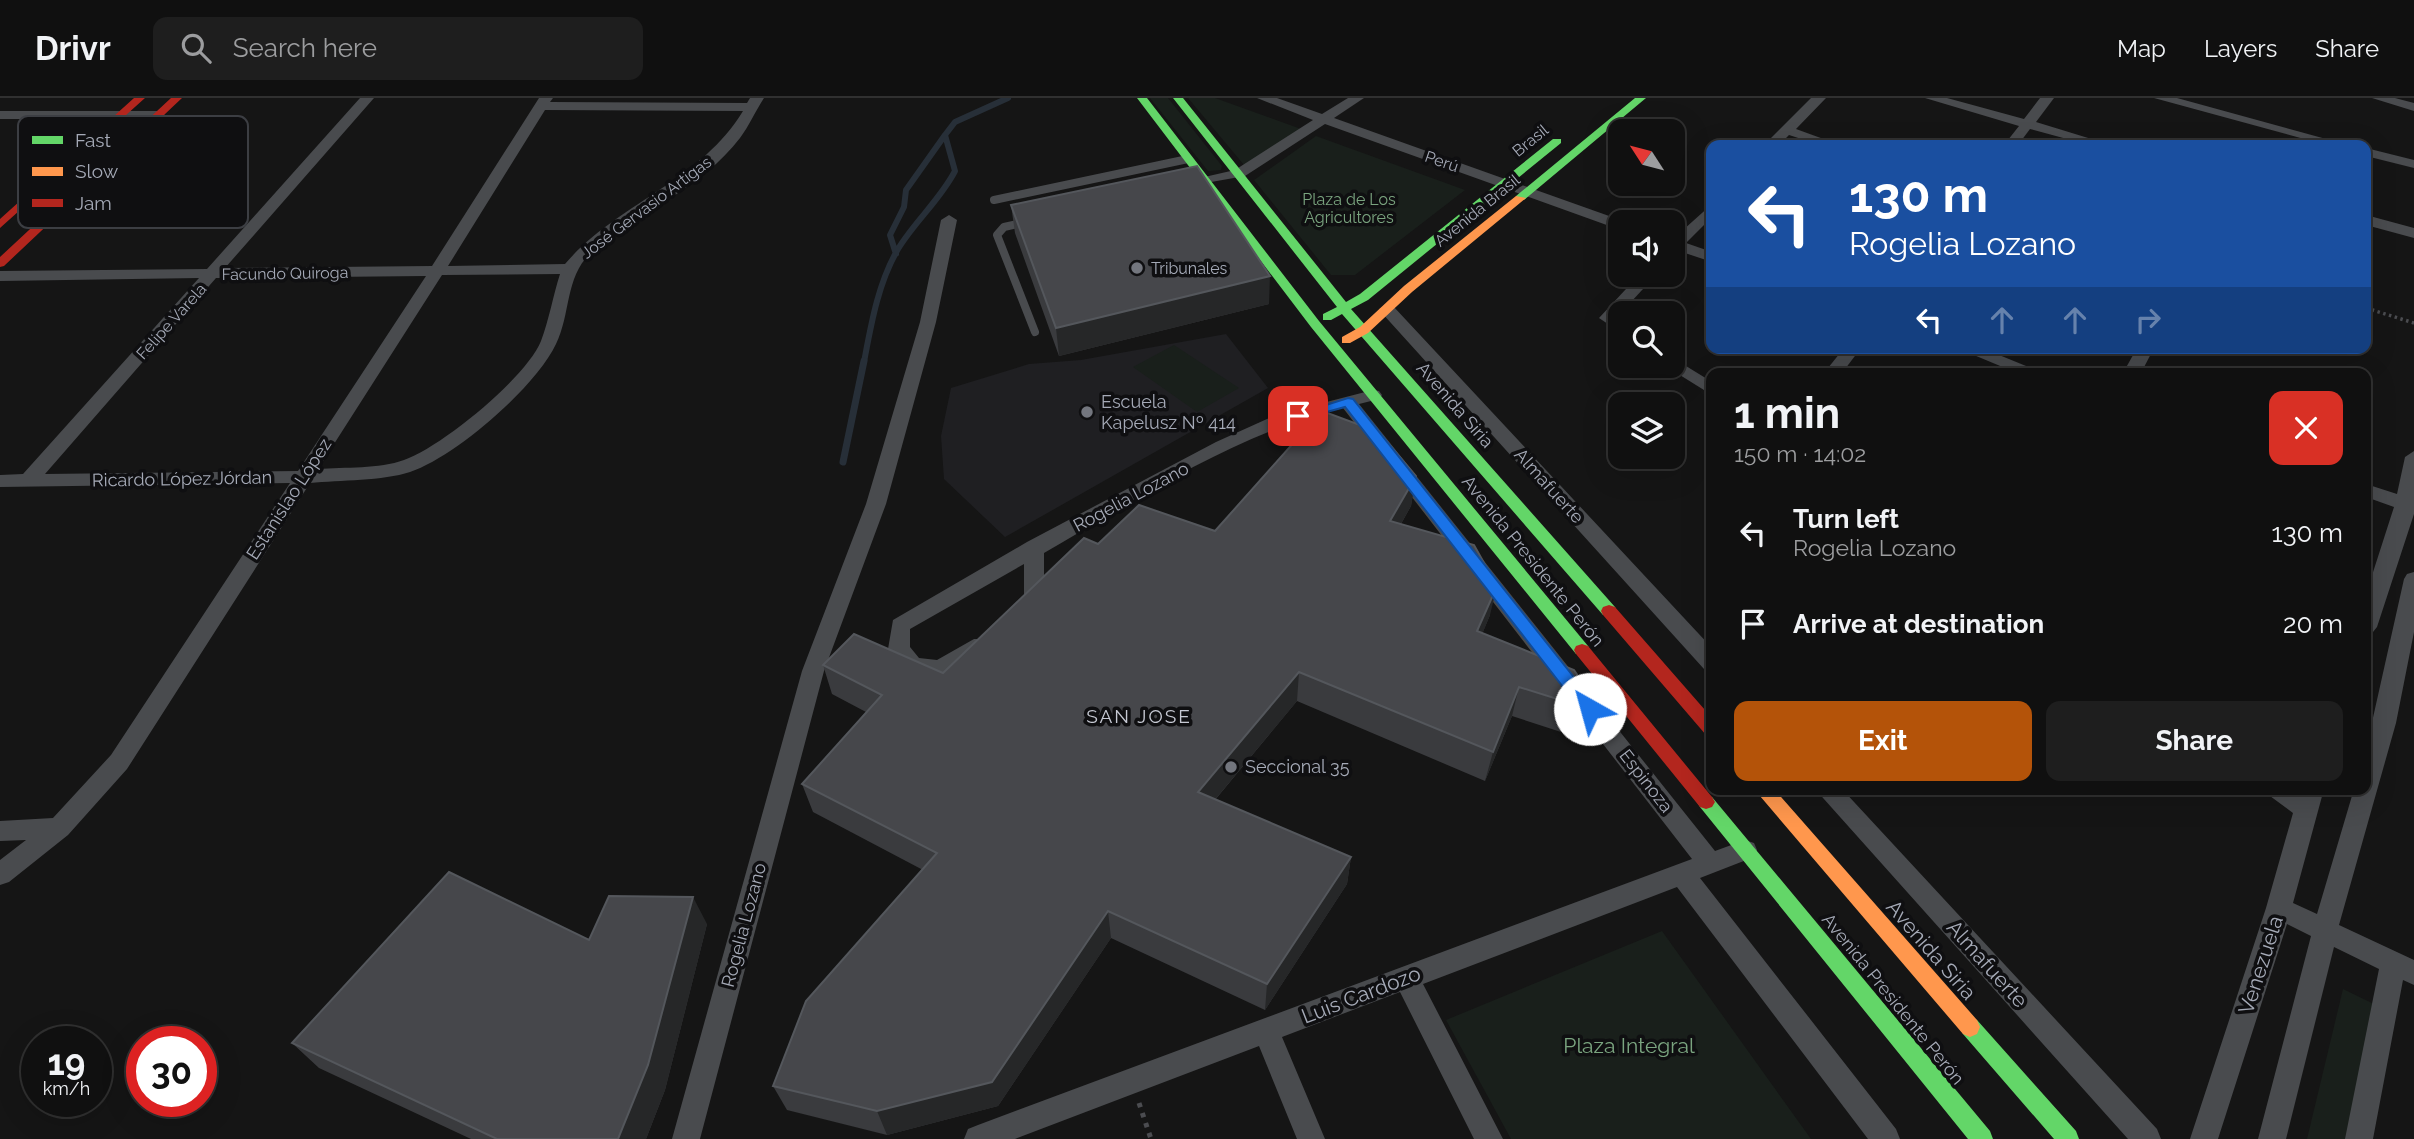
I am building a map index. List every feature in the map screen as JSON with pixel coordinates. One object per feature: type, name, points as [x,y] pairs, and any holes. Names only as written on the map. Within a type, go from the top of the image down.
[{"type":"main road","points":[[120,116],[140,98]]},
{"type":"main road","points":[[158,115],[177,98]]},
{"type":"main road","name":"Avenida Presidente Perón","points":[[1142,98],[1188,159],[1198,182],[1982,1139]]},
{"type":"main road","name":"Avenida Siria","points":[[1178,98],[1240,173],[1344,308],[1706,723]]},
{"type":"main road","name":"Avenida Brasil","points":[[1334,347],[1364,330],[1641,98]]},
{"type":"main road","name":"Brasil","points":[[1504,183],[1567,132]]},
{"type":"main road","name":"Avenida Brasil","points":[[1315,324],[1386,279],[1504,183]]},
{"type":"main road","points":[[0,225],[18,209]]},
{"type":"main road","points":[[0,264],[38,228]]},
{"type":"main road","points":[[1324,280],[1349,283],[1386,279]]},
{"type":"main road","name":"Avenida Siria","points":[[1768,795],[2067,1139]]},
{"type":"street","name":"Felipe Varela","points":[[29,480],[367,98]]},
{"type":"street","name":"Perú","points":[[1264,98],[1608,221]]},
{"type":"street","points":[[1198,182],[1240,173],[1357,98]]},
{"type":"street","points":[[1777,140],[1819,98]]},
{"type":"street","points":[[1932,98],[2086,140]]},
{"type":"street","points":[[2015,140],[2047,98]]},
{"type":"street","points":[[2161,98],[2323,140]]},
{"type":"street","points":[[2379,98],[2414,107]]},
{"type":"street","points":[[543,102],[755,102]]},
{"type":"street","name":"Estanislao López","points":[[0,874],[59,828],[119,762],[437,271],[543,102]]},
{"type":"street","name":"José Gervasio Artigas","points":[[405,467],[434,454],[510,393],[536,365],[549,342],[569,268],[594,243],[696,173],[734,137],[755,102]]},
{"type":"street","points":[[0,115],[158,115]]},
{"type":"street","points":[[1786,130],[1817,140]]},
{"type":"street","points":[[2371,153],[2414,164]]},
{"type":"street","points":[[1685,234],[1706,214]]},
{"type":"street","name":"Rogelia Lozano","points":[[686,1139],[813,671],[876,504],[928,322],[948,220]]},
{"type":"street","points":[[2371,221],[2414,233]]},
{"type":"street","points":[[1685,248],[1706,255]]},
{"type":"street","name":"Facundo Quiroga","points":[[0,276],[569,268]]},
{"type":"street","name":"Almafuerte","points":[[1387,309],[1706,656]]},
{"type":"street","points":[[1837,368],[1848,354]]},
{"type":"street","points":[[1982,354],[2020,368]]},
{"type":"street","points":[[1685,371],[1706,386]]},
{"type":"street","name":"Rogelia Lozano","points":[[1034,547],[1034,598],[1005,626],[940,669],[913,665],[899,649],[900,625],[988,577],[1034,547],[1273,423],[1373,395]]},
{"type":"street","name":"Espinoza","points":[[1348,402],[1710,863]]},
{"type":"street","points":[[2371,613],[2410,505],[2414,457]]},
{"type":"street","name":"Ricardo López Jórdan","points":[[0,481],[303,477],[405,467]]},
{"type":"street","points":[[2371,492],[2410,505]]},
{"type":"street","points":[[2371,772],[2385,723],[2414,579]]},
{"type":"street","name":"Almafuerte","points":[[1832,795],[2147,1139]]},
{"type":"street","points":[[2272,1139],[2325,930],[2364,795]]},
{"type":"street","name":"Venezuela","points":[[2204,1139],[2279,908],[2310,800]]},
{"type":"street","points":[[0,831],[59,828]]},
{"type":"street","name":"Luis Cardozo","points":[[978,1139],[1745,850]]},
{"type":"street","points":[[1682,874],[1886,1139]]},
{"type":"street","points":[[2279,908],[2403,968],[2359,1139]]},
{"type":"street","points":[[1406,978],[1489,1139]]},
{"type":"street","points":[[1266,1031],[1311,1139]]},
{"type":"lane","points":[[994,200],[1188,159]]},
{"type":"lane","points":[[1031,221],[1004,227],[997,235],[1035,332]]},
{"type":"path","points":[[2371,310],[2414,323]]},
{"type":"path","points":[[1132,1081],[1151,1139]]},
{"type":"shaded area","name":"Escuela Kapelusz Nº 414","points":[[1226,334],[1268,388],[1005,537],[944,479],[941,436],[951,388],[1029,364],[1081,360]]},
{"type":"green space","points":[[1150,98],[1168,98],[1222,166],[1221,170],[1208,171]]},
{"type":"green space","points":[[1188,98],[1215,98],[1301,129],[1244,165]]},
{"type":"green space","name":"Plaza de Los Agricultores","points":[[1316,136],[1465,190],[1355,275],[1331,275],[1254,180]]},
{"type":"green space","points":[[1174,345],[1239,388],[1197,412],[1133,367]]},
{"type":"green space","name":"Plaza Integral","points":[[1662,931],[1811,1139],[1511,1139],[1446,1020]]},
{"type":"green space","points":[[2343,989],[2378,1006],[2353,1139],[2307,1139]]},
{"type":"building","name":"Tribunales","points":[[1197,166],[1270,276],[1056,328],[1011,205]]},
{"type":"building","points":[[1322,411],[1379,432],[1416,476],[1390,521],[1474,545],[1497,586],[1477,631],[1574,670],[1578,676],[1570,703],[1519,687],[1493,752],[1299,672],[1198,792],[1351,857],[1267,984],[1108,911],[992,1082],[877,1111],[773,1086],[806,1001],[937,853],[802,784],[882,695],[823,665],[854,634],[943,673],[1084,538],[1098,544],[1139,505],[1215,531]]},
{"type":"building","points":[[449,872],[589,940],[609,896],[693,897],[648,1065],[618,1139],[497,1139],[292,1043]]},
{"type":"waterway","points":[[945,135],[955,122],[1008,98]]},
{"type":"waterway","points":[[896,253],[890,235],[904,207],[906,190],[945,135]]},
{"type":"waterway","points":[[896,253],[955,171],[945,135]]},
{"type":"waterway","points":[[864,362],[876,304],[896,253]]},
{"type":"waterway","points":[[843,462],[864,361]]},
{"type":"traffic: fast","points":[[1142,98],[1315,324],[1582,650]]},
{"type":"traffic: fast","points":[[1178,98],[1344,308],[1609,611]]},
{"type":"traffic: fast","points":[[1520,198],[1641,98]]},
{"type":"traffic: fast","points":[[1327,317],[1364,297],[1557,141]]},
{"type":"traffic: fast","points":[[1706,802],[1982,1139]]},
{"type":"traffic: fast","points":[[1970,1027],[2068,1139]]},
{"type":"traffic: slow","points":[[1346,340],[1364,330],[1408,289],[1520,198]]},
{"type":"traffic: slow","points":[[1768,795],[1970,1027]]},
{"type":"traffic: jam","points":[[120,116],[140,98]]},
{"type":"traffic: jam","points":[[158,116],[177,98]]},
{"type":"traffic: jam","points":[[0,225],[18,209]]},
{"type":"traffic: jam","points":[[0,263],[38,228]]},
{"type":"traffic: jam","points":[[1609,611],[1706,723]]},
{"type":"traffic: jam","points":[[1582,650],[1706,802]]},
{"type":"place","name":"Tribunales","points":[[1137,268]]},
{"type":"place","name":"Escuela Kapelusz Nº 414","points":[[1087,412]]},
{"type":"place","name":"Seccional 35","points":[[1231,767]]},
{"type":"district","name":"SAN JOSE","points":[[1139,716]]},
{"type":"route","points":[[1298,416],[1348,402],[1590,709]]}]
